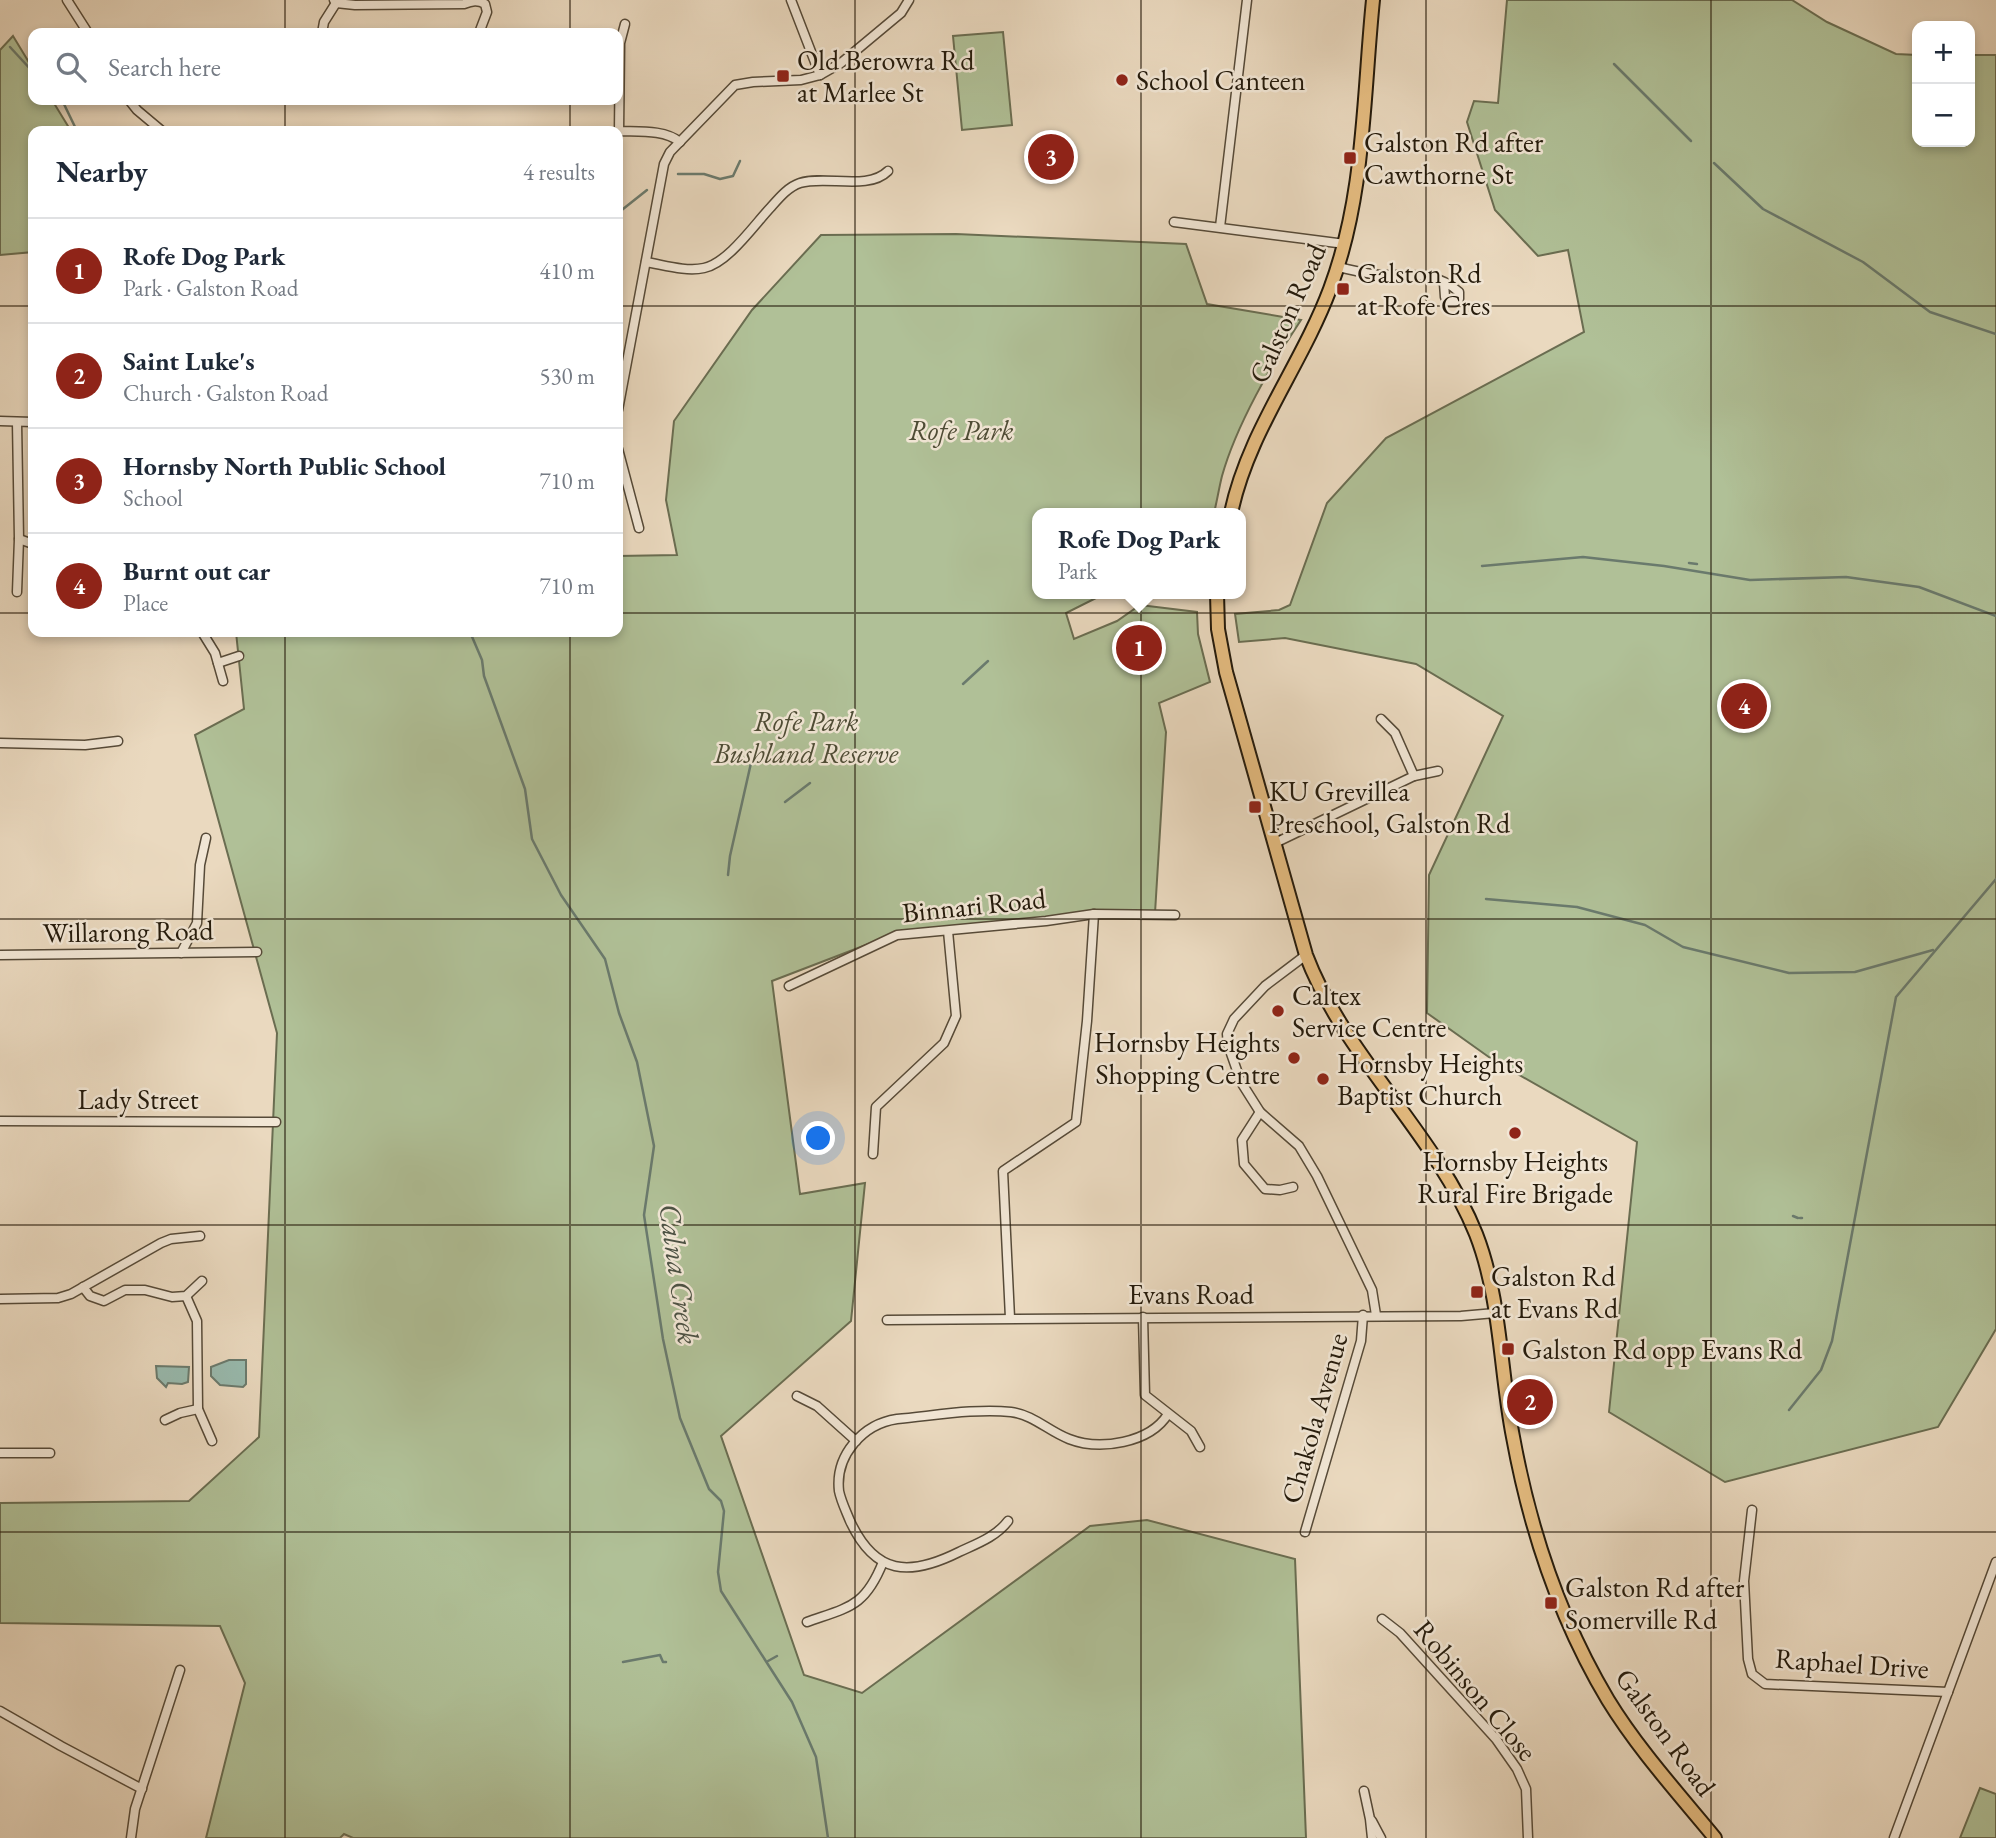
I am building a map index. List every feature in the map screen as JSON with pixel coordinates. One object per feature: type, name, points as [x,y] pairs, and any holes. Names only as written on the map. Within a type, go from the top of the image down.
[{"type":"main road","name":"Galston Road","points":[[1231,508],[1254,445],[1314,327],[1346,244],[1358,178],[1373,0]]},
{"type":"main road","name":"Galston Road","points":[[1217,599],[1218,629],[1226,672],[1273,844],[1318,986],[1337,1019],[1442,1169],[1467,1212],[1488,1272],[1513,1440],[1530,1518],[1550,1579],[1583,1654],[1608,1700],[1635,1740],[1715,1838]]},
{"type":"street","points":[[67,0],[85,28]]},
{"type":"street","points":[[323,28],[335,1],[355,5],[464,4],[475,0],[485,4],[487,12],[481,28]]},
{"type":"street","points":[[792,0],[820,75]]},
{"type":"street","points":[[623,384],[664,164],[680,142],[735,85],[801,80],[820,75],[841,63],[891,22],[909,0]]},
{"type":"street","points":[[1220,227],[1247,0]]},
{"type":"street","points":[[623,32],[625,24]]},
{"type":"street","points":[[134,105],[156,126]]},
{"type":"street","points":[[618,126],[619,105]]},
{"type":"street","points":[[623,131],[661,133],[680,142]]},
{"type":"street","points":[[646,262],[696,269],[710,266],[726,256],[783,194],[796,185],[808,181],[873,181],[888,171]]},
{"type":"street","points":[[1174,222],[1346,244]]},
{"type":"street","points":[[1338,267],[1376,274],[1431,276],[1444,283]]},
{"type":"street","points":[[0,421],[28,422]]},
{"type":"street","points":[[17,422],[17,592]]},
{"type":"street","points":[[623,468],[639,528]]},
{"type":"street","points":[[19,539],[28,542]]},
{"type":"street","points":[[205,637],[215,653],[223,681]]},
{"type":"street","points":[[218,663],[239,656]]},
{"type":"street","points":[[1381,719],[1395,733],[1414,776]]},
{"type":"street","points":[[0,743],[85,745],[118,741]]},
{"type":"street","points":[[1273,844],[1414,776],[1438,771]]},
{"type":"street","points":[[181,953],[197,923],[200,865],[206,838]]},
{"type":"street","points":[[1010,1318],[1003,1171],[1076,1122],[1087,1021],[1094,914]]},
{"type":"street","name":"Binnari Road","points":[[789,986],[897,935],[1094,914],[1175,915]]},
{"type":"street","points":[[873,1154],[876,1107],[944,1042],[956,1016],[948,931]]},
{"type":"street","name":"Willarong Road","points":[[0,955],[257,952]]},
{"type":"street","points":[[1306,955],[1265,986],[1234,1019],[1227,1034],[1230,1056],[1241,1082],[1260,1112],[1299,1146],[1311,1166],[1371,1290],[1376,1315]]},
{"type":"street","points":[[1260,1112],[1242,1140],[1244,1164],[1265,1189],[1280,1190],[1293,1186]]},
{"type":"street","name":"Lady Street","points":[[0,1121],[276,1122]]},
{"type":"street","points":[[0,1299],[58,1298],[161,1243],[171,1239],[200,1237]]},
{"type":"street","points":[[83,1287],[90,1296],[104,1301],[125,1290],[145,1290],[172,1297],[186,1296],[201,1281]]},
{"type":"street","points":[[186,1296],[197,1321],[198,1409],[212,1441]]},
{"type":"street","name":"Evans Road","points":[[887,1320],[1461,1316],[1495,1313]]},
{"type":"street","name":"Chakola Avenue","points":[[1305,1532],[1362,1341],[1363,1315]]},
{"type":"street","points":[[1143,1317],[1144,1392],[1149,1401],[1191,1431],[1200,1447]]},
{"type":"street","points":[[797,1396],[817,1406],[856,1441]]},
{"type":"street","points":[[164,1420],[198,1409]]},
{"type":"street","points":[[1008,1521],[990,1537],[937,1563],[908,1567],[883,1562],[867,1551],[860,1542],[841,1499],[841,1469],[848,1450],[866,1430],[888,1420],[995,1412],[1032,1418],[1066,1438],[1081,1443],[1134,1439],[1152,1430],[1168,1414]]},
{"type":"street","points":[[0,1453],[50,1453]]},
{"type":"street","name":"Raphael Drive","points":[[1752,1510],[1744,1581],[1748,1659],[1752,1674],[1765,1684],[1948,1692]]},
{"type":"street","points":[[807,1622],[862,1599],[873,1585],[883,1562]]},
{"type":"street","points":[[1894,1838],[1996,1562]]},
{"type":"street","name":"Robinson Close","points":[[1382,1619],[1400,1633],[1479,1720],[1517,1769],[1526,1789],[1528,1838]]},
{"type":"street","points":[[131,1838],[135,1809],[180,1670]]},
{"type":"street","points":[[0,1711],[142,1789]]},
{"type":"street","points":[[1364,1791],[1372,1838]]},
{"type":"street","points":[[1370,1819],[1381,1838]]},
{"type":"green space","points":[[1507,0],[1792,0],[1827,22],[1896,54],[1912,55],[1912,147],[1975,147],[1975,55],[1996,55],[1996,1329],[1938,1427],[1725,1482],[1609,1412],[1637,1142],[1493,1060],[1427,1013],[1429,875],[1503,716],[1416,664],[1285,638],[1239,642],[1235,614],[1279,610],[1290,605],[1327,503],[1386,438],[1584,332],[1568,250],[1538,256],[1495,210],[1467,122],[1474,101],[1498,103]]},
{"type":"green space","points":[[1003,32],[1012,125],[962,130],[953,36]]},
{"type":"green space","points":[[13,36],[28,61],[28,105],[55,105],[68,126],[28,126],[28,252],[0,255],[0,50]]},
{"type":"green space","points":[[956,234],[1186,244],[1207,304],[1301,320],[1278,355],[1236,437],[1222,476],[1215,508],[1032,508],[1032,599],[1094,599],[1066,613],[1074,639],[1117,621],[1140,605],[1197,612],[1198,634],[1210,682],[1159,703],[1166,732],[1155,913],[897,933],[772,981],[800,1194],[865,1183],[851,1321],[721,1436],[804,1675],[862,1693],[1090,1526],[1147,1520],[1295,1559],[1306,1838],[353,1838],[344,1834],[340,1838],[206,1838],[245,1683],[220,1626],[0,1623],[0,1503],[189,1501],[259,1437],[277,1033],[195,735],[244,709],[237,637],[623,637],[623,556],[677,555],[666,500],[674,421],[752,310],[821,235]]},
{"type":"green space","points":[[1980,1788],[1996,1794],[1996,1838],[1960,1838]]},
{"type":"water","points":[[229,1360],[246,1360],[246,1384],[243,1387],[220,1385],[211,1376],[211,1367]]},
{"type":"water","points":[[156,1366],[189,1367],[188,1382],[168,1383],[166,1387],[157,1378]]},
{"type":"waterway","points":[[10,47],[28,67]]},
{"type":"waterway","points":[[1614,64],[1691,141]]},
{"type":"waterway","points":[[64,105],[75,126]]},
{"type":"waterway","points":[[678,174],[704,174],[720,179],[733,176],[740,161]]},
{"type":"waterway","points":[[1714,163],[1763,209],[1863,262],[1930,312],[1996,334]]},
{"type":"waterway","points":[[623,209],[647,190]]},
{"type":"waterway","points":[[1482,566],[1583,557],[1664,566],[1750,580],[1846,577],[1919,587],[1996,616]]},
{"type":"waterway","points":[[1689,563],[1697,564]]},
{"type":"waterway","name":"Calna Creek","points":[[472,637],[525,789],[532,839],[561,895],[605,959],[619,1013],[637,1062],[654,1146],[644,1215],[663,1339],[680,1418],[709,1489],[721,1501],[724,1511],[718,1572],[721,1591],[792,1702],[816,1757],[828,1838]]},
{"type":"waterway","points":[[963,684],[988,661]]},
{"type":"waterway","points":[[728,875],[751,763]]},
{"type":"waterway","points":[[785,802],[810,783]]},
{"type":"waterway","points":[[1789,1410],[1821,1370],[1832,1341],[1896,997],[1996,879]]},
{"type":"waterway","points":[[1486,899],[1577,907],[1645,925],[1683,947],[1789,973],[1855,972],[1933,950]]},
{"type":"waterway","points":[[1793,1216],[1798,1218]]},
{"type":"waterway","points":[[623,1662],[660,1655],[663,1662],[666,1662]]},
{"type":"waterway","points":[[768,1661],[777,1656]]},
{"type":"place","name":"Old Berowra Rd at Marlee St","points":[[783,76]]},
{"type":"place","name":"School Canteen","points":[[1122,80]]},
{"type":"place","name":"Hornsby North Public School","points":[[1051,157]]},
{"type":"place","name":"Galston Rd after Cawthorne St","points":[[1350,158]]},
{"type":"place","name":"Galston Rd at Rofe Cres","points":[[1343,289]]},
{"type":"place","name":"Rofe Dog Park","points":[[1139,648]]},
{"type":"place","name":"Burnt out car","points":[[1744,706]]},
{"type":"place","name":"KU Grevillea Preschool, Galston Rd","points":[[1255,807]]},
{"type":"place","name":"Caltex Service Centre","points":[[1278,1011]]},
{"type":"place","name":"Hornsby Heights Shopping Centre","points":[[1294,1058]]},
{"type":"place","name":"Hornsby Heights Baptist Church","points":[[1323,1079]]},
{"type":"place","name":"Hornsby Heights Rural Fire Brigade","points":[[1515,1133]]},
{"type":"place","name":"Galston Rd at Evans Rd","points":[[1477,1292]]},
{"type":"place","name":"Galston Rd opp Evans Rd","points":[[1508,1349]]},
{"type":"place","name":"Saint Luke's","points":[[1530,1402]]},
{"type":"place","name":"Galston Rd after Somerville Rd","points":[[1551,1603]]},
{"type":"park label","name":"Rofe Park","points":[[961,430]]},
{"type":"park label","name":"Rofe Park Bushland Reserve","points":[[806,737]]}]
